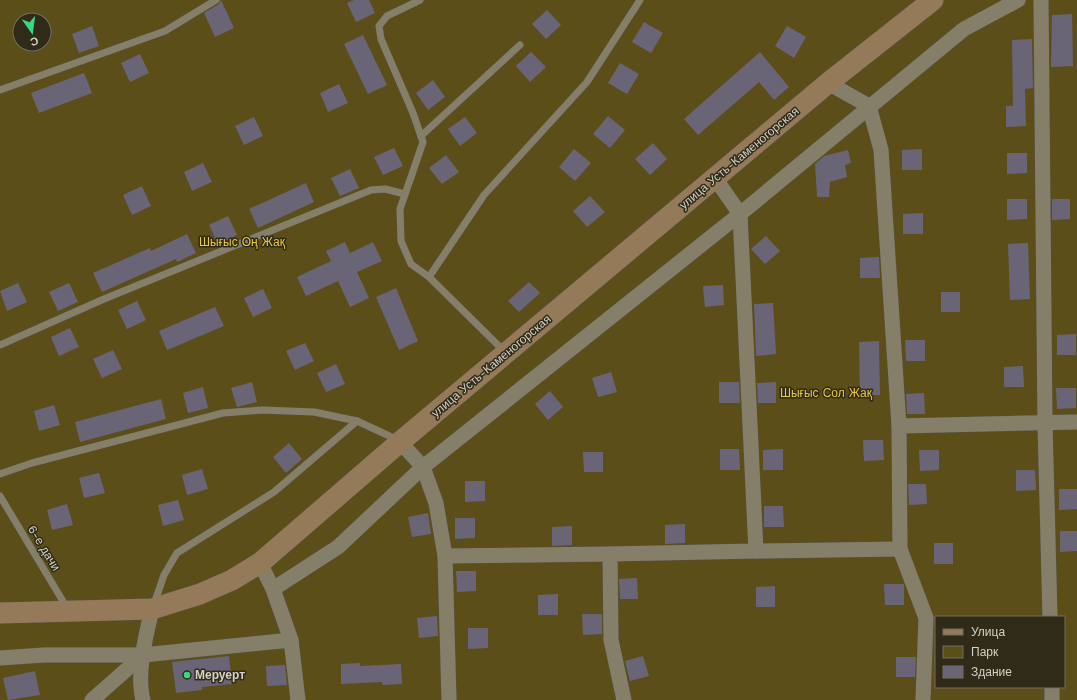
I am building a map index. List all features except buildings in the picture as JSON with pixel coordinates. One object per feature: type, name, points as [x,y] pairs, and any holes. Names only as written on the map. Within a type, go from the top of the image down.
[{"type":"street","name":"улица Усть-Каменогорская","points":[[0,613],[152,609],[200,594],[225,583],[260,563],[400,442],[828,83],[933,0]]},
{"type":"street","points":[[273,588],[338,547],[422,467],[740,214],[964,29],[1018,0]]},
{"type":"street","points":[[1041,0],[1045,424],[1050,616]]},
{"type":"street","points":[[828,83],[869,106],[881,150],[899,426],[900,549],[926,618],[923,700]]},
{"type":"street","points":[[715,178],[740,214],[756,551]]},
{"type":"street","points":[[899,426],[1045,424],[1077,422]]},
{"type":"street","points":[[400,442],[422,467],[436,503],[445,556],[449,700]]},
{"type":"street","points":[[445,556],[900,549]]},
{"type":"street","points":[[610,554],[611,640],[624,700]]},
{"type":"street","points":[[260,563],[273,588],[291,640],[298,700]]},
{"type":"street","points":[[143,700],[141,692],[143,656],[152,609]]},
{"type":"street","points":[[0,658],[44,655],[143,656],[291,640]]},
{"type":"street","points":[[92,700],[143,656]]},
{"type":"street","points":[[1052,688],[1052,700]]},
{"type":"lane","points":[[0,90],[165,31],[216,0]]},
{"type":"lane","points":[[420,0],[387,16],[380,26],[381,39],[413,113],[423,142],[400,209],[401,241],[411,264],[429,277],[506,353]]},
{"type":"lane","points":[[429,277],[484,195],[587,82],[640,0]]},
{"type":"lane","points":[[421,136],[520,45]]},
{"type":"lane","points":[[0,345],[104,299],[371,190],[386,189],[405,194]]},
{"type":"lane","points":[[0,474],[32,463],[223,412],[262,410],[314,412],[357,421],[400,442]]},
{"type":"lane","points":[[152,609],[164,575],[177,553],[274,492],[357,421]]},
{"type":"lane","name":"6-е дачи","points":[[0,496],[69,611]]},
{"type":"green space","points":[[0,0],[1077,0],[1077,700],[0,700]]},
{"type":"place","name":"Меруерт","points":[[187,675]]},
{"type":"park label","name":"Шығыс Оң Жақ","points":[[242,242]]},
{"type":"park label","name":"Шығыс Сол Жақ","points":[[826,393]]}]
